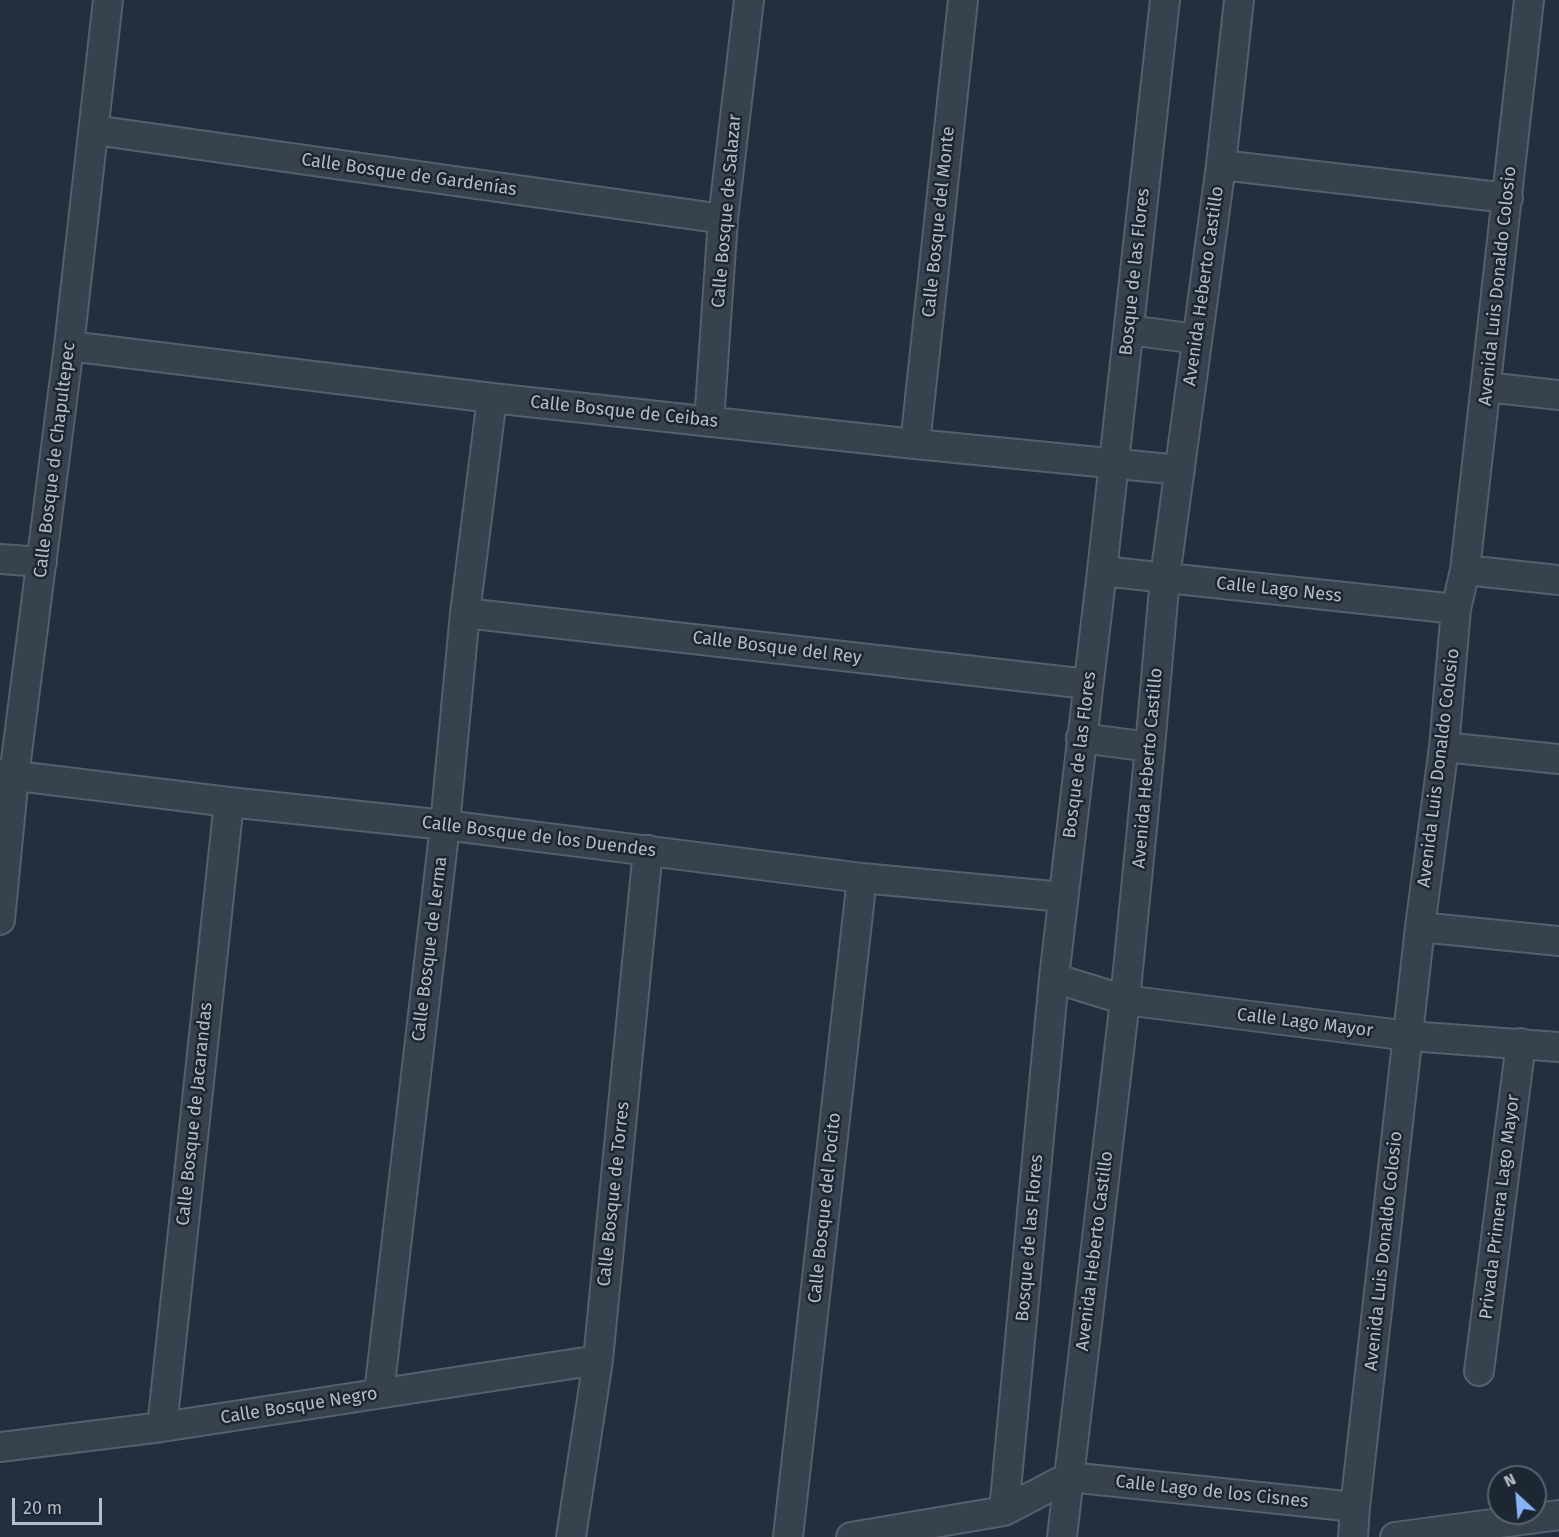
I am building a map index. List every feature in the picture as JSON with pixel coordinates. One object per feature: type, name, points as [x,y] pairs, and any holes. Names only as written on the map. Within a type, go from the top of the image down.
[{"type":"street","name":"Calle Bosque de Chapultepec","points":[[0,920],[7,775],[42,562],[108,0]]},
{"type":"street","name":"Calle Bosque de Salazar","points":[[709,422],[723,219],[744,0]]},
{"type":"street","name":"Calle Bosque del Monte","points":[[915,444],[963,0]]},
{"type":"street","name":"Bosque de las Flores","points":[[1004,1511],[1054,978],[1165,0]]},
{"type":"street","name":"Avenida Heberto Castillo","points":[[1062,1537],[1125,1000],[1165,577],[1221,165],[1239,0]]},
{"type":"street","name":"Avenida Luis Donaldo Colosio","points":[[1353,1537],[1420,927],[1444,747],[1456,609],[1465,570],[1529,0]]},
{"type":"street","name":"Calle Bosque de Gardenías","points":[[94,130],[723,219]]},
{"type":"street","points":[[1221,165],[1508,198]]},
{"type":"street","points":[[1129,330],[1197,339]]},
{"type":"street","name":"Calle Bosque de Ceibas","points":[[69,346],[492,398],[1180,470]]},
{"type":"street","points":[[1486,387],[1559,395]]},
{"type":"street","name":"Calle Bosque de Lerma","points":[[379,1393],[445,825],[465,613],[492,398]]},
{"type":"street","points":[[0,559],[42,562]]},
{"type":"street","points":[[1465,570],[1559,580]]},
{"type":"street","name":"Calle Lago Ness","points":[[1102,571],[1456,609]]},
{"type":"street","name":"Calle Bosque del Rey","points":[[465,613],[1088,684]]},
{"type":"street","points":[[1081,738],[1150,747]]},
{"type":"street","points":[[1444,747],[1559,759]]},
{"type":"street","name":"Calle Bosque de los Duendes","points":[[7,775],[445,825],[862,878],[1063,897]]},
{"type":"street","name":"Calle Bosque de Jacarandas","points":[[162,1427],[229,801]]},
{"type":"street","name":"Calle Bosque de Torres","points":[[571,1537],[598,1360],[648,850]]},
{"type":"street","name":"Calle Bosque del Pocito","points":[[788,1537],[862,878]]},
{"type":"street","points":[[1420,927],[1559,940]]},
{"type":"street","name":"Calle Lago Mayor","points":[[1054,978],[1125,1000],[1408,1036],[1559,1047]]},
{"type":"street","name":"Privada Primera Lago Mayor","points":[[1479,1371],[1521,1043]]},
{"type":"street","name":"Calle Bosque Negro","points":[[0,1447],[162,1427],[598,1360]]},
{"type":"street","points":[[851,1537],[1004,1511],[1069,1477]]},
{"type":"street","name":"Calle Lago de los Cisnes","points":[[1069,1477],[1355,1508]]},
{"type":"street","points":[[1395,1537],[1559,1515]]}]
